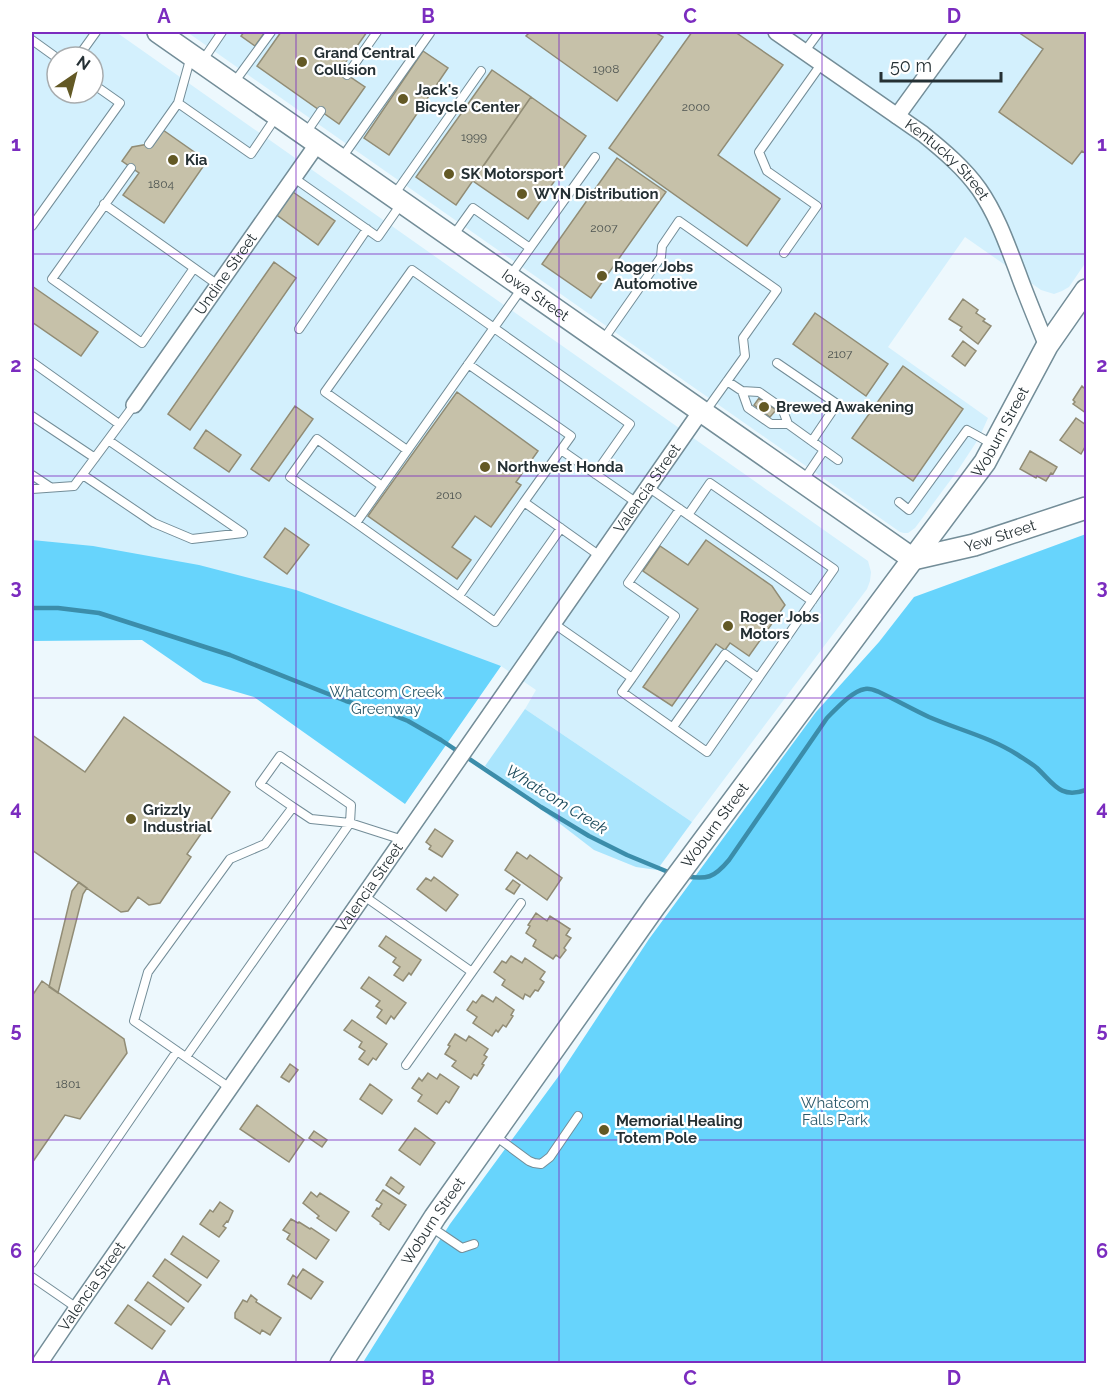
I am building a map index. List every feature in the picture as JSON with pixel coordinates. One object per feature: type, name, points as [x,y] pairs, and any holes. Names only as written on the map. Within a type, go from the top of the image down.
[{"type":"main road","name":"Iowa Street","points":[[158,32],[913,559]]},
{"type":"main road","name":"Woburn Street","points":[[341,1364],[430,1226],[655,906],[986,462],[1047,346],[1086,290]]},
{"type":"main road","name":"Yew Street","points":[[913,559],[974,545],[1084,506]]},
{"type":"street","name":"Kentucky Street","points":[[776,32],[897,116],[945,152],[964,171],[979,189],[993,212],[1047,346]]},
{"type":"street","points":[[897,116],[958,32]]},
{"type":"street","name":"Undine Street","points":[[134,405],[294,178],[312,139]]},
{"type":"street","name":"Valencia Street","points":[[39,1364],[553,623],[703,412]]},
{"type":"lane","points":[[87,45],[96,32]]},
{"type":"lane","points":[[148,144],[178,103],[196,58],[222,32]]},
{"type":"lane","points":[[234,84],[271,32]]},
{"type":"lane","points":[[347,75],[377,32]]},
{"type":"lane","points":[[805,51],[819,32]]},
{"type":"lane","points":[[341,159],[430,33]]},
{"type":"lane","points":[[32,40],[45,49]]},
{"type":"lane","points":[[784,252],[817,206],[767,171],[759,153],[822,63]]},
{"type":"lane","points":[[294,178],[378,237],[398,199],[481,71]]},
{"type":"lane","points":[[32,226],[34,217],[120,103],[105,92]]},
{"type":"lane","points":[[178,103],[250,154],[277,115]]},
{"type":"lane","points":[[312,139],[321,111]]},
{"type":"lane","points":[[356,523],[494,327],[530,248],[594,158]]},
{"type":"lane","points":[[131,168],[52,279],[142,343],[194,268]]},
{"type":"lane","points":[[104,204],[218,285]]},
{"type":"lane","points":[[452,237],[473,208],[530,248]]},
{"type":"lane","points":[[602,342],[661,257],[662,246],[679,221],[777,290],[743,338],[745,356],[703,412]]},
{"type":"lane","points":[[299,329],[367,229]]},
{"type":"lane","points":[[407,450],[325,392],[412,270],[630,424],[595,474]]},
{"type":"lane","points":[[32,363],[119,424]]},
{"type":"lane","points":[[777,363],[837,404],[812,441]]},
{"type":"lane","points":[[459,596],[571,436],[468,364]]},
{"type":"lane","points":[[727,381],[742,391],[759,392],[782,408],[788,424],[838,460]]},
{"type":"lane","points":[[742,391],[748,408],[771,424],[788,424]]},
{"type":"lane","points":[[32,489],[74,486],[134,405]]},
{"type":"lane","points":[[32,416],[95,458]]},
{"type":"lane","points":[[899,502],[909,510],[967,430],[994,445]]},
{"type":"lane","points":[[382,486],[316,439],[290,477],[495,622],[561,528]]},
{"type":"lane","points":[[83,475],[154,523],[192,539],[243,533],[108,441]]},
{"type":"lane","points":[[561,450],[637,503]]},
{"type":"lane","points":[[802,482],[824,450]]},
{"type":"lane","points":[[32,475],[51,488]]},
{"type":"lane","points":[[680,509],[628,583],[675,616],[622,692],[707,752],[834,569],[710,483],[688,515]]},
{"type":"lane","points":[[648,487],[812,601]]},
{"type":"lane","points":[[524,502],[600,556]]},
{"type":"lane","points":[[553,623],[632,678]]},
{"type":"lane","points":[[673,728],[725,654],[758,678]]},
{"type":"lane","points":[[186,1057],[350,824],[351,805],[280,756],[260,784],[293,807],[311,819],[350,824],[403,840]]},
{"type":"lane","points":[[230,1088],[134,1021],[148,972],[230,859],[265,844],[293,807]]},
{"type":"lane","points":[[364,896],[472,972]]},
{"type":"lane","points":[[406,1065],[520,903]]},
{"type":"lane","points":[[32,1263],[177,1051]]},
{"type":"lane","points":[[493,1135],[530,1161],[541,1164],[550,1157],[578,1116]]},
{"type":"lane","points":[[430,1226],[462,1248],[474,1244]]},
{"type":"lane","points":[[32,1277],[77,1308]]},
{"type":"shaded area","points":[[32,32],[116,32],[868,561],[871,572],[867,589],[692,822],[525,709],[536,690],[501,666],[32,573]]},
{"type":"shaded area","points":[[187,32],[1086,32],[1086,262],[1069,287],[1054,294],[1041,290],[965,237],[888,347],[988,418],[979,438],[958,470],[915,528],[908,533],[900,532]]},
{"type":"shaded area","points":[[525,709],[692,822],[657,870],[636,867],[594,850],[485,766]]},
{"type":"green space","name":"Whatcom Falls Park","points":[[1086,534],[1086,1363],[362,1364],[450,1224],[558,1077],[649,939],[816,712],[879,642],[914,597]]},
{"type":"green space","name":"Whatcom Creek Greenway","points":[[32,540],[93,546],[199,565],[296,590],[501,666],[405,804],[254,697],[203,682],[142,640],[32,641]]},
{"type":"building","points":[[244,32],[265,32],[255,46],[241,36]]},
{"type":"building","points":[[281,32],[367,32],[340,70],[365,87],[339,124],[257,66]]},
{"type":"building","points":[[530,32],[655,32],[663,37],[617,101],[526,36]]},
{"type":"building","points":[[692,32],[735,32],[783,65],[718,155],[780,199],[747,246],[609,148]]},
{"type":"building","points":[[1018,32],[1086,32],[1086,154],[1082,151],[1072,164],[999,112],[1043,49]]},
{"type":"building","points":[[423,51],[448,68],[389,155],[364,138]]},
{"type":"building","points":[[492,70],[531,97],[456,205],[416,177]]},
{"type":"building","points":[[531,97],[586,136],[528,219],[473,181]]},
{"type":"building","points":[[163,130],[207,161],[164,223],[123,195],[139,173],[122,161],[132,147],[154,143]]},
{"type":"building","points":[[617,158],[666,192],[591,298],[542,264]]},
{"type":"building","points":[[290,190],[335,221],[318,245],[274,213]]},
{"type":"building","points":[[274,262],[296,278],[190,430],[168,414]]},
{"type":"building","points":[[32,286],[98,332],[81,356],[32,322]]},
{"type":"building","points":[[963,299],[978,310],[976,313],[991,326],[978,344],[960,330],[962,327],[949,319]]},
{"type":"building","points":[[815,313],[888,364],[866,396],[793,344]]},
{"type":"building","points":[[963,341],[976,351],[965,366],[952,356]]},
{"type":"building","points":[[903,366],[963,409],[913,481],[852,438]]},
{"type":"building","points":[[1082,386],[1086,390],[1086,413],[1073,404]]},
{"type":"building","points":[[457,392],[538,451],[516,482],[521,485],[491,527],[475,516],[452,547],[471,560],[457,579],[368,516]]},
{"type":"building","points":[[759,398],[776,410],[770,417],[754,405]]},
{"type":"building","points":[[295,406],[313,419],[269,481],[251,469]]},
{"type":"building","points":[[1076,418],[1086,425],[1086,445],[1081,454],[1060,440]]},
{"type":"building","points":[[206,430],[241,455],[229,472],[194,448]]},
{"type":"building","points":[[1030,451],[1057,467],[1046,481],[1020,469]]},
{"type":"building","points":[[285,528],[309,545],[287,574],[264,557]]},
{"type":"building","name":"Roger Jobs Motors","points":[[706,540],[772,586],[785,605],[749,656],[730,643],[725,650],[716,644],[672,706],[643,687],[698,609],[643,571],[660,546],[688,565]]},
{"type":"building","points":[[124,717],[230,792],[187,854],[191,857],[160,903],[149,905],[138,897],[128,911],[121,912],[32,850],[32,735],[85,772]]},
{"type":"building","points":[[435,829],[453,841],[442,857],[429,849],[431,846],[426,842]]},
{"type":"building","points":[[517,852],[527,859],[530,855],[562,878],[547,900],[505,870]]},
{"type":"building","points":[[434,877],[458,895],[446,911],[417,889],[426,878],[431,881]]},
{"type":"building","points":[[513,880],[520,885],[514,894],[506,889]]},
{"type":"building","points":[[79,882],[87,888],[83,894],[58,993],[49,987],[72,891]]},
{"type":"building","points":[[536,913],[547,921],[550,916],[570,929],[566,935],[571,938],[560,958],[556,955],[553,959],[533,946],[536,940],[526,933]]},
{"type":"building","points":[[386,936],[421,960],[411,975],[409,973],[403,981],[394,975],[400,967],[393,962],[396,958],[379,946]]},
{"type":"building","points":[[511,956],[522,963],[525,958],[545,972],[540,979],[544,982],[530,997],[525,994],[523,999],[502,985],[505,980],[494,972],[502,961],[506,963]]},
{"type":"building","points":[[369,977],[406,1003],[394,1019],[391,1016],[386,1024],[377,1017],[382,1010],[376,1006],[380,1001],[361,988]]},
{"type":"building","points":[[42,981],[124,1039],[127,1053],[80,1119],[65,1115],[32,1163],[32,996]]},
{"type":"building","points":[[482,995],[493,1002],[496,997],[514,1010],[506,1027],[503,1025],[492,1036],[473,1023],[477,1017],[467,1010],[473,1001],[476,1003]]},
{"type":"building","points":[[352,1020],[387,1044],[376,1060],[373,1058],[368,1065],[359,1059],[365,1051],[359,1047],[362,1042],[344,1030]]},
{"type":"building","points":[[455,1034],[466,1041],[469,1036],[488,1049],[484,1055],[487,1057],[482,1064],[484,1065],[477,1076],[474,1074],[471,1079],[452,1066],[456,1061],[445,1054]]},
{"type":"building","points":[[290,1064],[298,1070],[289,1082],[281,1077]]},
{"type":"building","points":[[428,1073],[437,1079],[440,1074],[459,1087],[449,1103],[446,1101],[437,1114],[418,1101],[422,1095],[412,1088],[419,1078],[422,1081]]},
{"type":"building","points":[[370,1084],[392,1100],[382,1114],[360,1099]]},
{"type":"building","points":[[257,1105],[304,1140],[289,1162],[240,1129]]},
{"type":"building","points":[[415,1128],[435,1143],[420,1165],[399,1150]]},
{"type":"building","points":[[314,1131],[327,1140],[322,1147],[309,1138]]},
{"type":"building","points":[[391,1177],[404,1187],[399,1194],[386,1185]]},
{"type":"building","points":[[383,1190],[406,1205],[389,1230],[372,1216],[382,1204],[376,1200]]},
{"type":"building","points":[[311,1192],[317,1197],[320,1193],[349,1212],[336,1231],[317,1218],[319,1216],[303,1203]]},
{"type":"building","points":[[220,1202],[233,1211],[228,1222],[223,1226],[226,1228],[219,1237],[200,1224],[210,1210],[213,1212]]},
{"type":"building","points":[[291,1219],[329,1240],[316,1259],[287,1239],[290,1234],[283,1230]]},
{"type":"building","points":[[183,1236],[219,1261],[207,1278],[171,1254]]},
{"type":"building","points":[[165,1259],[201,1285],[188,1302],[153,1276]]},
{"type":"building","points":[[303,1269],[323,1282],[311,1299],[288,1284],[293,1275],[297,1278]]},
{"type":"building","points":[[148,1282],[184,1308],[171,1325],[135,1300]]},
{"type":"building","points":[[251,1295],[257,1300],[256,1302],[281,1318],[270,1335],[262,1330],[260,1334],[235,1318],[235,1313],[243,1300],[247,1302]]},
{"type":"building","points":[[128,1305],[165,1331],[152,1349],[115,1323]]},
{"type":"waterway","name":"Whatcom Creek","points":[[32,608],[58,608],[99,613],[230,655],[346,701],[408,721],[589,836],[673,874]]},
{"type":"waterway","name":"Whatcom Creek","points":[[684,876],[699,878],[710,876],[724,866],[827,718],[860,690],[870,689],[879,692],[929,717],[985,738],[1035,766],[1053,784],[1064,791],[1070,793],[1086,790]]},
{"type":"place","name":"Grand Central Collision","points":[[302,62]]},
{"type":"place","name":"Jack's Bicycle Center","points":[[403,99]]},
{"type":"place","name":"Kia","points":[[173,160]]},
{"type":"place","name":"SK Motorsport","points":[[449,174]]},
{"type":"place","name":"WYN Distribution","points":[[522,194]]},
{"type":"place","name":"Roger Jobs Automotive","points":[[602,276]]},
{"type":"place","name":"Brewed Awakening","points":[[764,407]]},
{"type":"place","name":"Northwest Honda","points":[[485,467]]},
{"type":"place","name":"Roger Jobs Motors","points":[[728,626]]},
{"type":"place","name":"Grizzly Industrial","points":[[131,819]]},
{"type":"place","name":"Memorial Healing Totem Pole","points":[[604,1130]]}]
